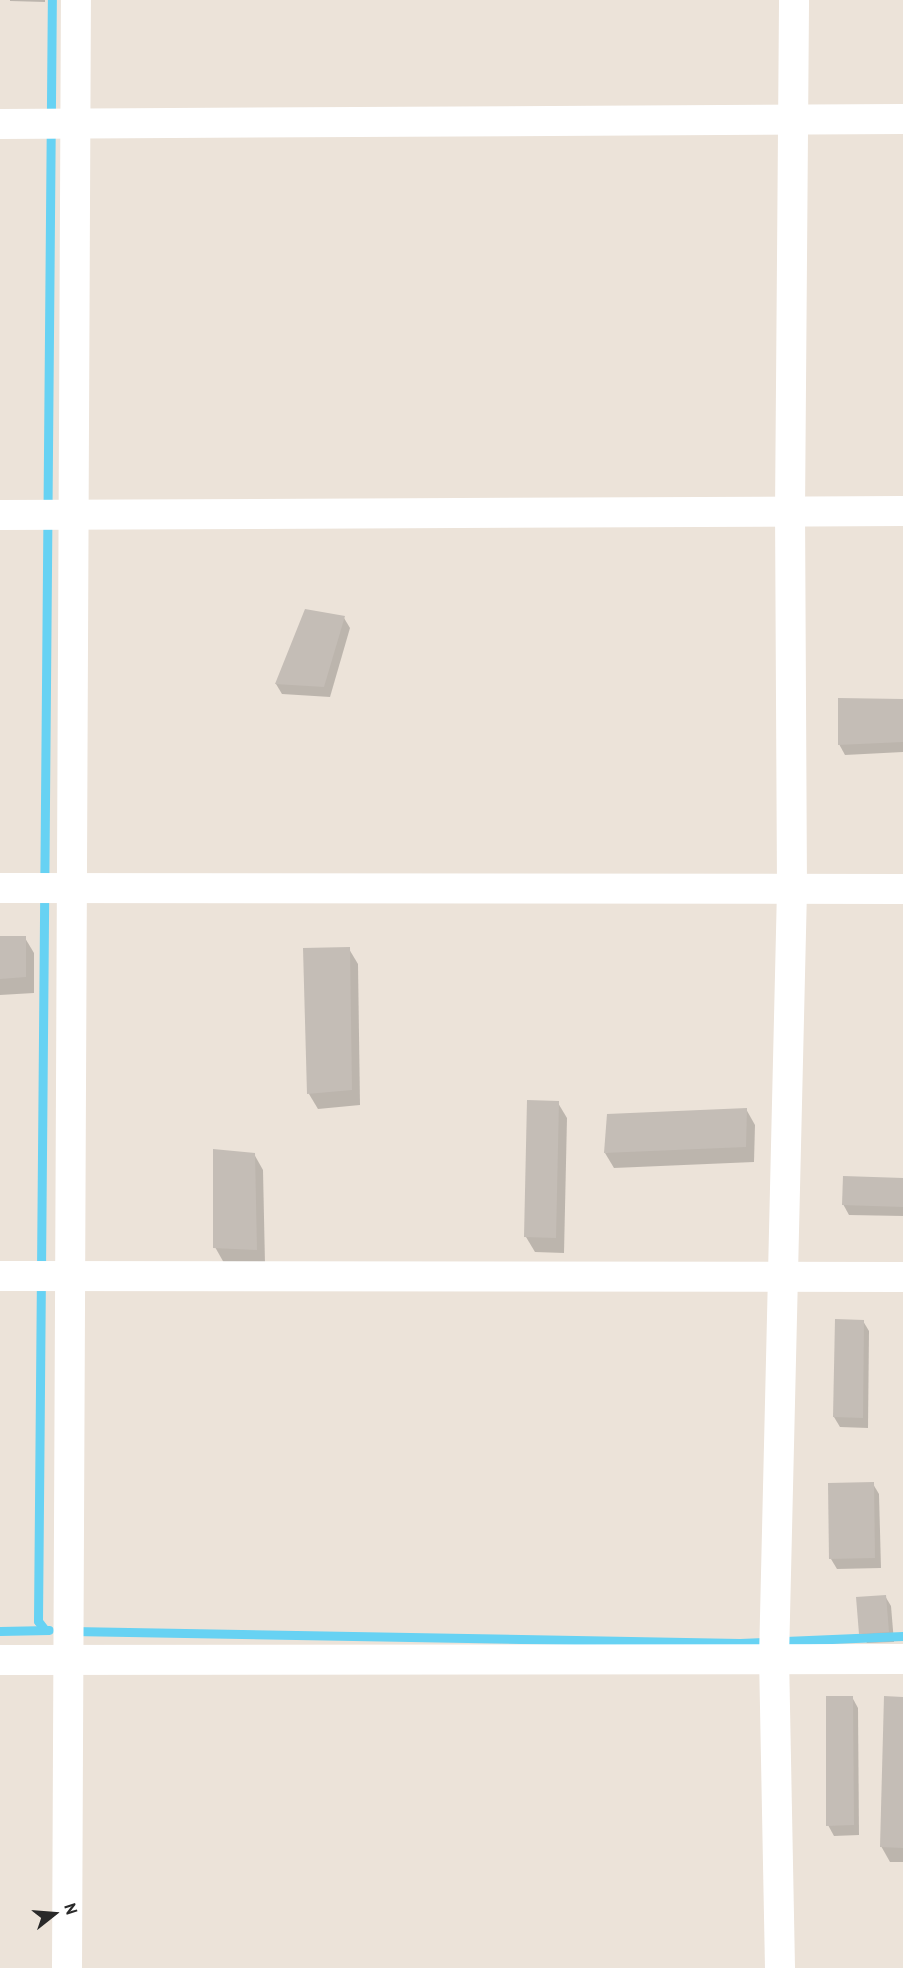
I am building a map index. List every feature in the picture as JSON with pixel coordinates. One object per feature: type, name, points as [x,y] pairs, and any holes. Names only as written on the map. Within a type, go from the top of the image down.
[{"type":"street","points":[[68,1968],[76,0]]},
{"type":"street","points":[[780,1968],[774,1659],[785,1276],[792,890],[790,513],[795,118],[794,0]]},
{"type":"street","points":[[0,124],[903,119]]},
{"type":"street","points":[[0,514],[74,516],[903,511]]},
{"type":"street","points":[[0,888],[903,889]]},
{"type":"street","points":[[0,1276],[903,1277]]},
{"type":"street","points":[[0,1660],[69,1662],[903,1659]]},
{"type":"building","points":[[305,609],[345,616],[324,687],[275,684]]},
{"type":"building","points":[[838,698],[903,699],[903,742],[838,745]]},
{"type":"building","points":[[0,936],[26,936],[26,977],[0,979]]},
{"type":"building","points":[[350,947],[352,1090],[307,1094],[303,948]]},
{"type":"building","points":[[527,1100],[559,1101],[556,1238],[524,1237]]},
{"type":"building","points":[[747,1108],[746,1147],[604,1153],[607,1114]]},
{"type":"building","points":[[213,1149],[255,1153],[257,1250],[213,1248]]},
{"type":"building","points":[[843,1176],[903,1178],[903,1207],[842,1205]]},
{"type":"building","points":[[835,1319],[864,1320],[863,1418],[833,1417]]},
{"type":"building","points":[[874,1482],[875,1558],[829,1559],[828,1483]]},
{"type":"building","points":[[886,1595],[889,1632],[859,1634],[856,1597]]},
{"type":"building","points":[[826,1696],[853,1696],[854,1825],[826,1826]]},
{"type":"building","points":[[884,1696],[903,1697],[903,1848],[880,1847]]},
{"type":"waterway","points":[[45,1630],[38,1621],[52,0]]},
{"type":"waterway","points":[[0,1631],[49,1630]]},
{"type":"waterway","points":[[72,1631],[740,1643],[903,1636]]}]
